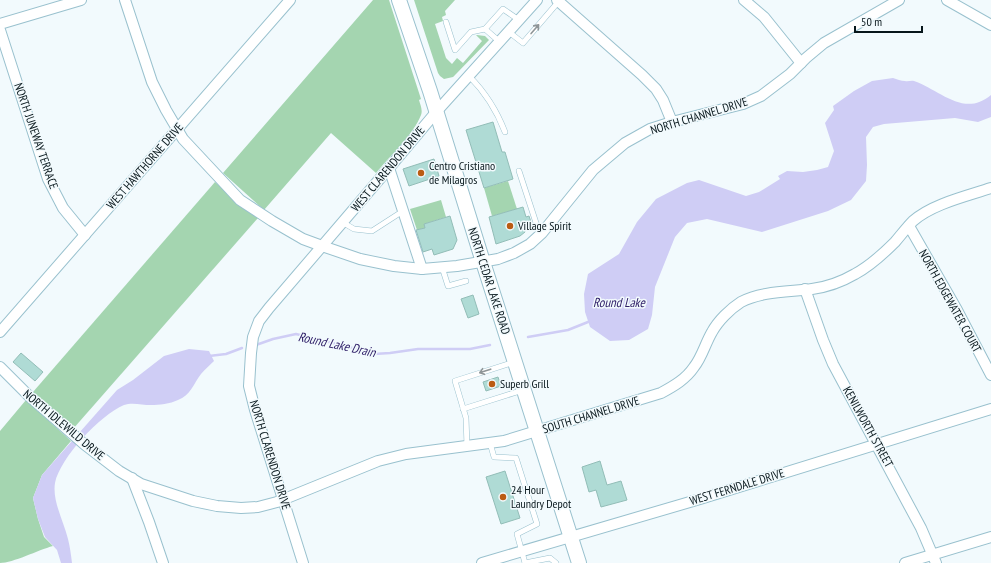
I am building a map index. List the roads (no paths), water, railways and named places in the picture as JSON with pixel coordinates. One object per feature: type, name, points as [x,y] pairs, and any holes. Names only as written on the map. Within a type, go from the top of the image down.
[{"type":"main road","name":"NORTH CEDAR LAKE ROAD","points":[[399,0],[437,111],[483,262],[580,563]]},
{"type":"street","points":[[0,24],[81,0]]},
{"type":"street","name":"NORTH CHANNEL DRIVE","points":[[125,0],[152,82],[166,110],[183,139],[240,200],[303,239],[360,259],[394,266],[422,269],[498,259],[514,253],[530,244],[540,235],[593,170],[625,143],[650,129],[743,104],[761,96],[790,74],[824,43],[899,0]]},
{"type":"street","name":"WEST HAWTHORNE DRIVE","points":[[0,332],[290,0]]},
{"type":"street","name":"WEST CLARENDON DRIVE","points":[[252,346],[253,337],[259,321],[269,308],[437,111],[537,0]]},
{"type":"street","points":[[744,0],[764,17],[801,63]]},
{"type":"street","points":[[946,0],[991,25]]},
{"type":"street","points":[[558,1],[656,89],[663,100],[672,122]]},
{"type":"street","name":"NORTH JUNEWAY TERRACE","points":[[0,30],[48,179],[63,208],[85,235]]},
{"type":"street","points":[[389,168],[422,269]]},
{"type":"street","name":"SOUTH CHANNEL DRIVE","points":[[132,478],[142,484],[193,502],[217,506],[246,508],[258,507],[283,500],[378,461],[406,454],[490,443],[537,431],[661,393],[678,384],[694,368],[702,355],[712,331],[726,314],[742,302],[762,295],[814,288],[835,283],[855,274],[873,262],[895,242],[914,220],[932,209],[991,188]]},
{"type":"street","name":"NORTH EDGEWATER COURT","points":[[909,226],[957,310],[991,375]]},
{"type":"street","name":"KENILWORTH STREET","points":[[805,289],[833,364],[921,528],[934,559]]},
{"type":"street","name":"NORTH CLARENDON DRIVE","points":[[252,346],[249,386],[255,410],[303,563]]},
{"type":"street","name":"NORTH IDLEWILD DRIVE","points":[[0,367],[30,398],[84,444],[119,471],[132,478]]},
{"type":"street","name":"WEST FERNDALE DRIVE","points":[[482,563],[700,499],[991,409]]},
{"type":"street","points":[[132,478],[163,563]]},
{"type":"street","points":[[905,563],[934,559],[991,537]]},
{"type":"lane","points":[[509,32],[523,43],[558,1]]},
{"type":"lane","points":[[446,22],[455,50],[472,32],[485,29],[503,9],[519,20]]},
{"type":"lane","points":[[485,29],[500,42]]},
{"type":"lane","points":[[469,76],[479,86],[490,102],[499,116],[505,132]]},
{"type":"lane","points":[[519,172],[540,235]]},
{"type":"lane","points":[[342,222],[354,229],[372,231],[403,211]]},
{"type":"lane","points":[[442,267],[448,286],[466,281]]},
{"type":"lane","points":[[467,446],[466,418],[455,381],[515,362]]},
{"type":"lane","points":[[463,409],[524,389]]},
{"type":"lane","points":[[490,443],[494,456],[516,458],[537,524],[517,534],[525,563],[550,558],[556,563]]},
{"type":"water","name":"Round Lake","points":[[893,78],[904,81],[914,81],[952,100],[962,103],[971,104],[981,101],[991,95],[991,117],[978,122],[955,118],[884,124],[873,127],[866,137],[866,181],[851,200],[828,211],[762,232],[707,219],[687,223],[675,237],[655,287],[652,315],[648,329],[629,340],[610,341],[590,327],[585,312],[584,294],[588,274],[619,254],[637,222],[656,199],[687,183],[699,180],[746,196],[759,192],[780,179],[778,176],[787,171],[803,172],[828,167],[834,151],[825,123],[834,110],[833,106],[854,91],[872,81]]},
{"type":"water","points":[[189,349],[209,351],[214,361],[201,374],[186,396],[168,403],[154,405],[127,404],[114,410],[82,438],[58,473],[55,483],[55,497],[68,539],[72,563],[61,563],[57,550],[45,537],[38,519],[33,498],[42,475],[117,390],[133,380],[164,356]]},
{"type":"waterway","name":"Round Lake Drain","points":[[528,337],[568,330],[588,322]]},
{"type":"waterway","name":"Round Lake Drain","points":[[256,345],[273,339],[296,334],[374,354],[418,349],[470,349],[490,345]]},
{"type":"waterway","name":"Round Lake Drain","points":[[209,356],[226,354],[242,348]]},
{"type":"place","name":"Centro Cristiano de Milagros","points":[[421,173]]},
{"type":"place","name":"Village Spirit","points":[[510,226]]},
{"type":"place","name":"Superb Grill","points":[[492,384]]},
{"type":"place","name":"24 Hour Laundry Depot","points":[[503,497]]}]
